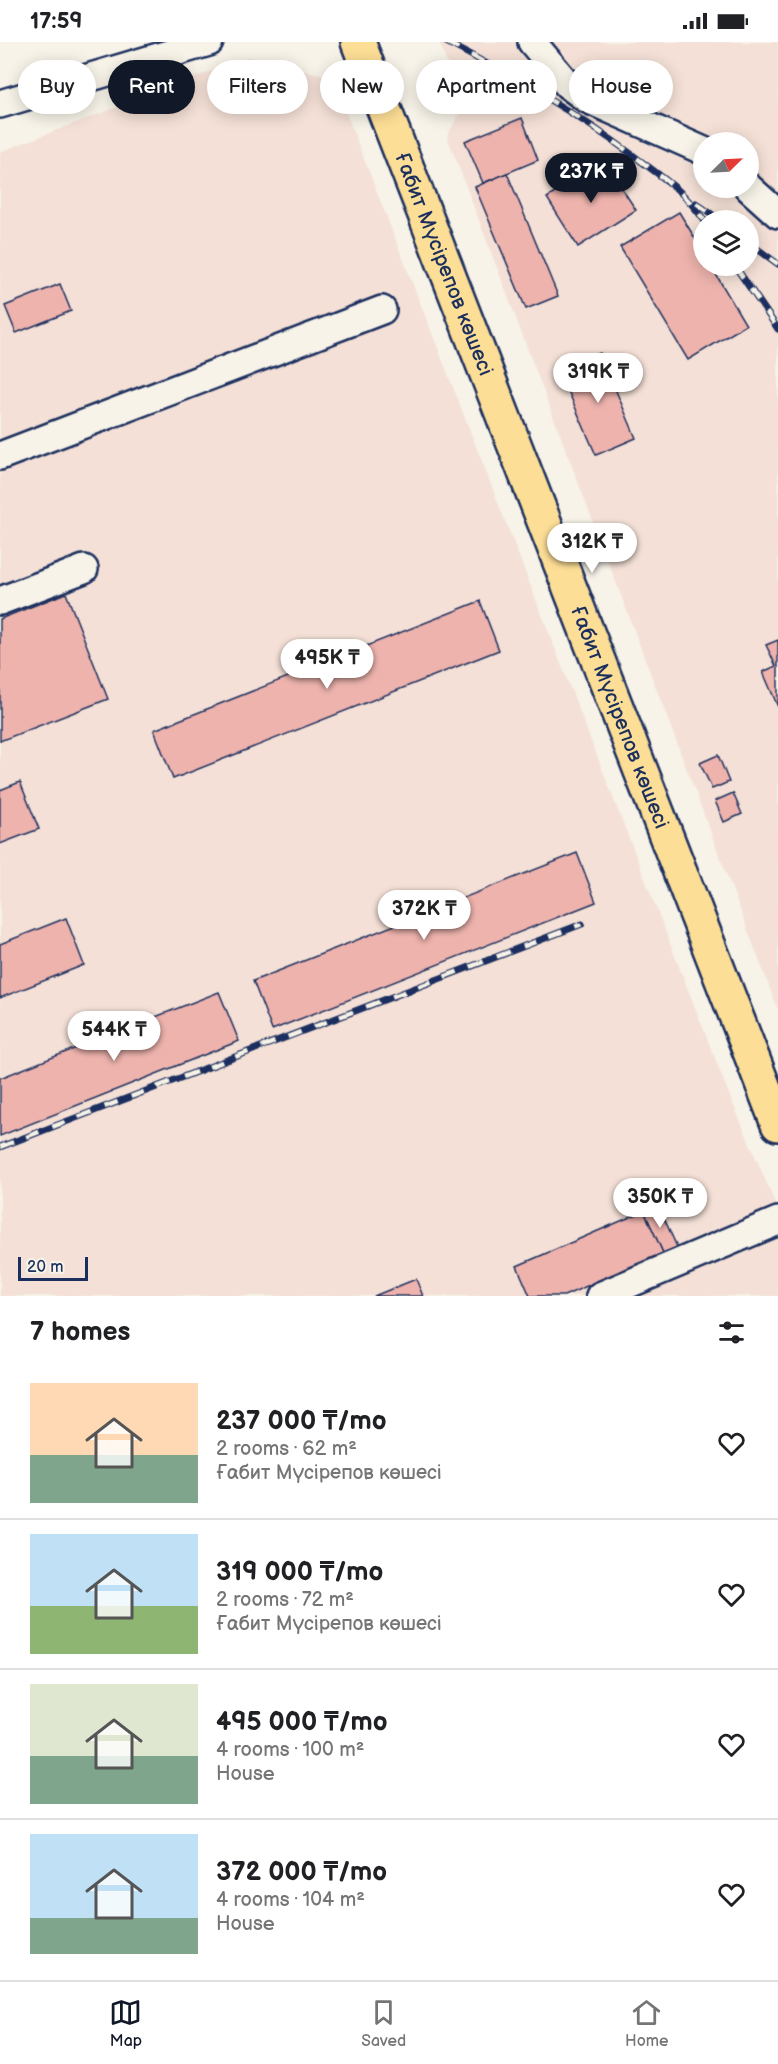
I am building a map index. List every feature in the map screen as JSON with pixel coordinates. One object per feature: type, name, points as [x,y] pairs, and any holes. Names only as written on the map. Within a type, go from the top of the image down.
[{"type":"main road","name":"Ғабит Мүсірепов көшесі","points":[[358,42],[778,1124]]},
{"type":"lane","points":[[0,104],[208,42]]},
{"type":"lane","points":[[532,42],[568,85],[587,99],[693,146]]},
{"type":"lane","points":[[759,197],[778,214]]},
{"type":"lane","points":[[0,456],[382,310]]},
{"type":"lane","points":[[0,601],[84,569]]},
{"type":"lane","points":[[600,1296],[778,1221]]},
{"type":"shaded area","points":[[439,42],[778,42],[778,1010],[447,136],[459,114],[557,114],[557,60],[446,60]]},
{"type":"shaded area","points":[[248,57],[261,60],[240,60]]},
{"type":"shaded area","points":[[308,71],[320,74],[320,114],[346,114],[728,1092],[778,1210],[778,1296],[0,1296],[0,152],[108,111],[108,114],[195,114],[195,77],[207,73],[207,114],[308,114]]},
{"type":"building","points":[[522,118],[538,160],[483,183],[465,141]]},
{"type":"building","points":[[604,161],[636,210],[578,247],[547,198]]},
{"type":"building","points":[[507,173],[558,296],[526,309],[475,187]]},
{"type":"building","points":[[679,212],[693,235],[693,276],[717,276],[746,325],[688,360],[620,247]]},
{"type":"building","points":[[60,284],[71,311],[16,333],[5,306]]},
{"type":"building","points":[[600,353],[636,438],[596,455],[559,370]]},
{"type":"building","points":[[66,593],[108,699],[0,741],[0,619]]},
{"type":"building","points":[[480,601],[499,650],[173,779],[154,730]]},
{"type":"building","points":[[778,640],[778,707],[763,672],[776,666],[766,645]]},
{"type":"building","points":[[718,755],[729,782],[712,789],[700,763]]},
{"type":"building","points":[[20,782],[39,829],[0,844],[0,790]]},
{"type":"building","points":[[733,793],[742,814],[724,822],[715,801]]},
{"type":"building","points":[[577,853],[596,902],[272,1030],[253,981]]},
{"type":"building","points":[[66,918],[84,965],[0,998],[0,944]]},
{"type":"building","points":[[219,992],[239,1041],[0,1136],[0,1078]]},
{"type":"building","points":[[658,1205],[677,1247],[663,1253],[644,1211]]},
{"type":"building","points":[[644,1211],[663,1253],[564,1296],[530,1296],[517,1266]]},
{"type":"building","points":[[416,1279],[423,1296],[374,1296]]},
{"type":"railway","points":[[446,42],[589,124],[672,185],[696,210]]},
{"type":"railway","points":[[696,203],[706,210]]},
{"type":"railway","points":[[759,250],[778,264]]},
{"type":"railway","points":[[742,276],[778,329]]},
{"type":"railway","points":[[0,1147],[582,924]]}]
